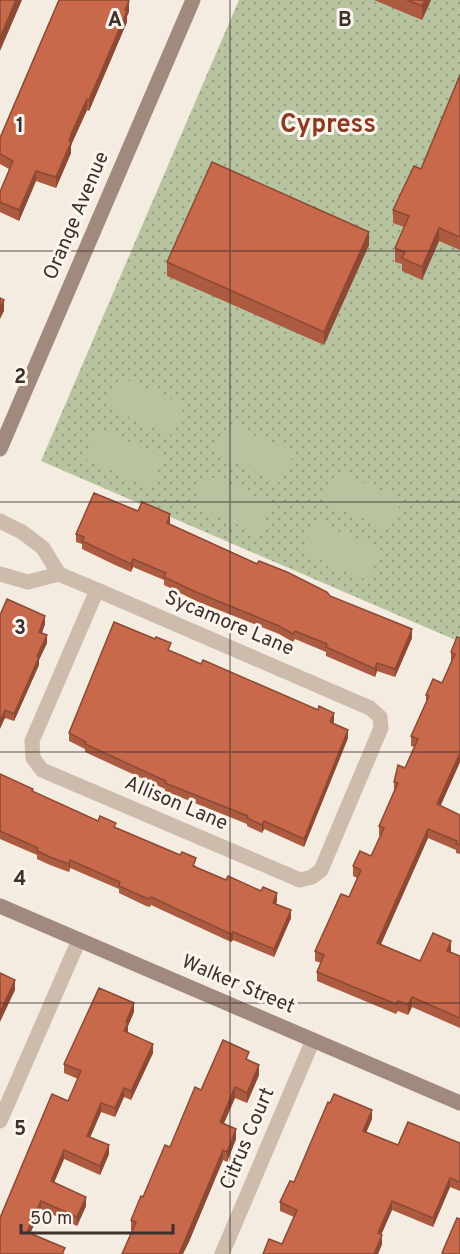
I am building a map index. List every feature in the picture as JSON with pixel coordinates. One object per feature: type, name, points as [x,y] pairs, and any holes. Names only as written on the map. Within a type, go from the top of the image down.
[{"type":"main road","name":"Orange Avenue","points":[[0,449],[193,0]]},
{"type":"main road","name":"Walker Street","points":[[0,906],[460,1103]]},
{"type":"street","points":[[0,521],[22,532],[43,548],[59,574],[28,582],[0,574]]},
{"type":"street","name":"Sycamore Lane","points":[[59,574],[370,708],[380,717]]},
{"type":"street","name":"Allison Lane","points":[[97,590],[32,741],[33,758],[42,770],[300,880],[312,878],[321,870],[381,729],[380,717]]},
{"type":"street","points":[[0,1121],[78,940]]},
{"type":"street","name":"Citrus Court","points":[[222,1254],[313,1040]]},
{"type":"green space","points":[[239,0],[460,0],[460,642],[41,461]]},
{"type":"green space","points":[[120,377],[185,405],[172,435],[106,407]]},
{"type":"green space","points":[[228,424],[294,452],[281,483],[215,454]]},
{"type":"green space","points":[[98,428],[164,457],[150,487],[84,458]]},
{"type":"green space","points":[[337,471],[402,500],[389,530],[323,501]]},
{"type":"green space","points":[[206,475],[272,503],[259,534],[193,505]]},
{"type":"green space","points":[[315,521],[381,550],[367,580],[302,552]]},
{"type":"building","points":[[0,0],[16,0],[0,38]]},
{"type":"building","points":[[59,0],[129,1],[125,10],[127,11],[89,100],[87,99],[72,132],[69,141],[71,142],[56,177],[36,171],[19,210],[0,202],[0,192],[13,161],[0,154],[0,138]]},
{"type":"building","points":[[407,0],[425,0],[422,6]]},
{"type":"building","points":[[460,75],[460,237],[439,228],[422,267],[402,258],[405,252],[395,248],[409,216],[393,210],[414,166],[421,169]]},
{"type":"building","points":[[212,162],[369,232],[324,332],[167,262]]},
{"type":"building","points":[[94,493],[138,511],[142,502],[170,514],[167,523],[257,564],[259,561],[287,572],[327,592],[330,596],[412,629],[395,669],[377,663],[375,669],[326,647],[327,644],[295,631],[293,634],[196,592],[164,577],[166,573],[133,559],[131,564],[82,541],[84,537],[76,534]]},
{"type":"building","points":[[7,599],[45,616],[39,632],[47,635],[14,714],[5,710],[0,721],[0,615]]},
{"type":"building","points":[[114,622],[171,643],[168,650],[201,664],[203,660],[318,710],[319,706],[334,713],[330,722],[348,730],[304,839],[264,821],[262,825],[247,818],[248,816],[165,783],[166,781],[85,744],[86,742],[69,733]]},
{"type":"building","points":[[457,637],[460,638],[460,753],[437,804],[460,815],[460,845],[456,843],[457,841],[428,829],[377,943],[420,961],[433,933],[451,941],[447,951],[460,956],[460,1018],[412,997],[408,1005],[398,1001],[396,1004],[317,972],[324,955],[315,951],[341,894],[349,897],[361,870],[353,866],[360,851],[371,856],[384,828],[379,826],[398,783],[394,782],[398,765],[405,768],[418,739],[411,736],[429,696],[426,695],[433,679],[442,683],[455,654],[451,652]]},
{"type":"building","points":[[0,774],[98,821],[100,816],[116,823],[114,827],[180,855],[182,852],[196,858],[193,866],[226,880],[228,876],[261,891],[263,887],[277,893],[273,903],[291,910],[274,949],[233,932],[231,934],[151,897],[146,898],[119,886],[120,882],[70,860],[69,864],[50,857],[37,851],[38,848],[0,831]]},
{"type":"building","points":[[0,973],[15,980],[0,1012]]},
{"type":"building","points":[[99,988],[134,1003],[124,1031],[153,1044],[131,1091],[124,1088],[115,1108],[101,1103],[87,1136],[109,1145],[100,1166],[64,1150],[51,1181],[86,1197],[77,1217],[41,1201],[27,1232],[65,1248],[62,1254],[0,1254],[0,1218],[52,1094],[68,1101],[81,1071],[64,1064]]},
{"type":"building","points":[[223,1040],[249,1052],[246,1059],[259,1065],[247,1093],[235,1087],[220,1122],[236,1129],[227,1152],[223,1150],[179,1254],[122,1254],[136,1222],[131,1220],[165,1145],[170,1147],[195,1087],[201,1090]]},
{"type":"building","points":[[334,1094],[372,1110],[363,1131],[398,1145],[408,1122],[460,1143],[460,1182],[450,1178],[433,1218],[392,1201],[378,1233],[382,1235],[374,1254],[263,1254],[269,1239],[282,1244],[297,1210],[280,1202],[290,1181],[294,1182],[328,1102],[330,1103]]},
{"type":"building","points":[[457,1218],[460,1219],[460,1254],[444,1254],[442,1253]]},
{"type":"district","name":"Cypress","points":[[328,125]]}]
